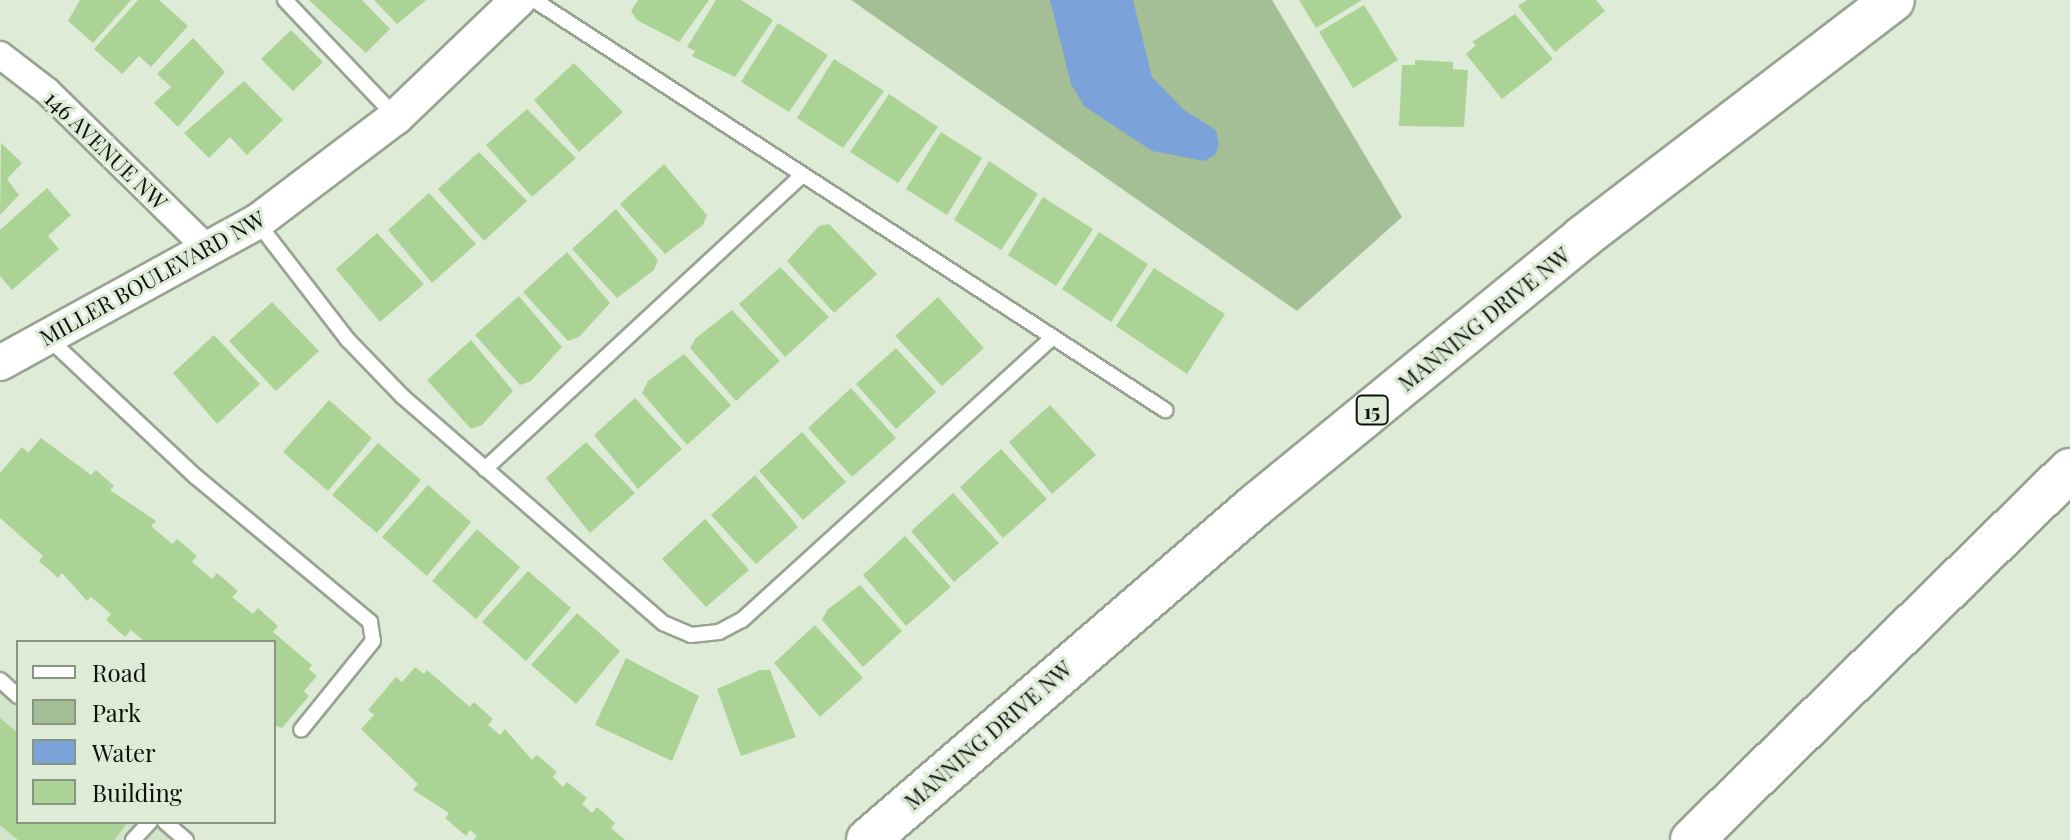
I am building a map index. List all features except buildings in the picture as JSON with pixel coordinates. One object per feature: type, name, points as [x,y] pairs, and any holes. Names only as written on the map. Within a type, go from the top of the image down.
[{"type":"main road","name":"MANNING DRIVE NW","points":[[868,840],[1256,505],[1583,237],[1893,0]]},
{"type":"main road","points":[[1692,840],[2070,470]]},
{"type":"street","name":"MILLER BOULEVARD NW","points":[[0,363],[257,222],[396,117],[518,0]]},
{"type":"street","name":"146 AVENUE NW","points":[[0,55],[47,91],[209,250]]},
{"type":"lane","points":[[285,0],[396,117]]},
{"type":"lane","points":[[534,0],[1165,410]]},
{"type":"lane","points":[[485,469],[801,176]]},
{"type":"lane","points":[[257,222],[347,339],[485,469],[663,623],[691,635],[719,632],[742,620],[1053,337]]},
{"type":"lane","points":[[47,337],[195,476],[370,622],[373,641],[301,730]]},
{"type":"lane","points":[[0,680],[16,694]]},
{"type":"lane","points":[[133,840],[148,824]]},
{"type":"lane","points":[[167,824],[182,839]]},
{"type":"shaded area","points":[[0,676],[16,690],[16,824],[170,824],[189,840],[0,840]]},
{"type":"green space","points":[[851,0],[1272,0],[1402,217],[1297,311]]},
{"type":"water","points":[[1050,0],[1133,0],[1152,77],[1184,110],[1216,130],[1219,145],[1215,155],[1204,161],[1152,151],[1084,106],[1071,84]]}]
